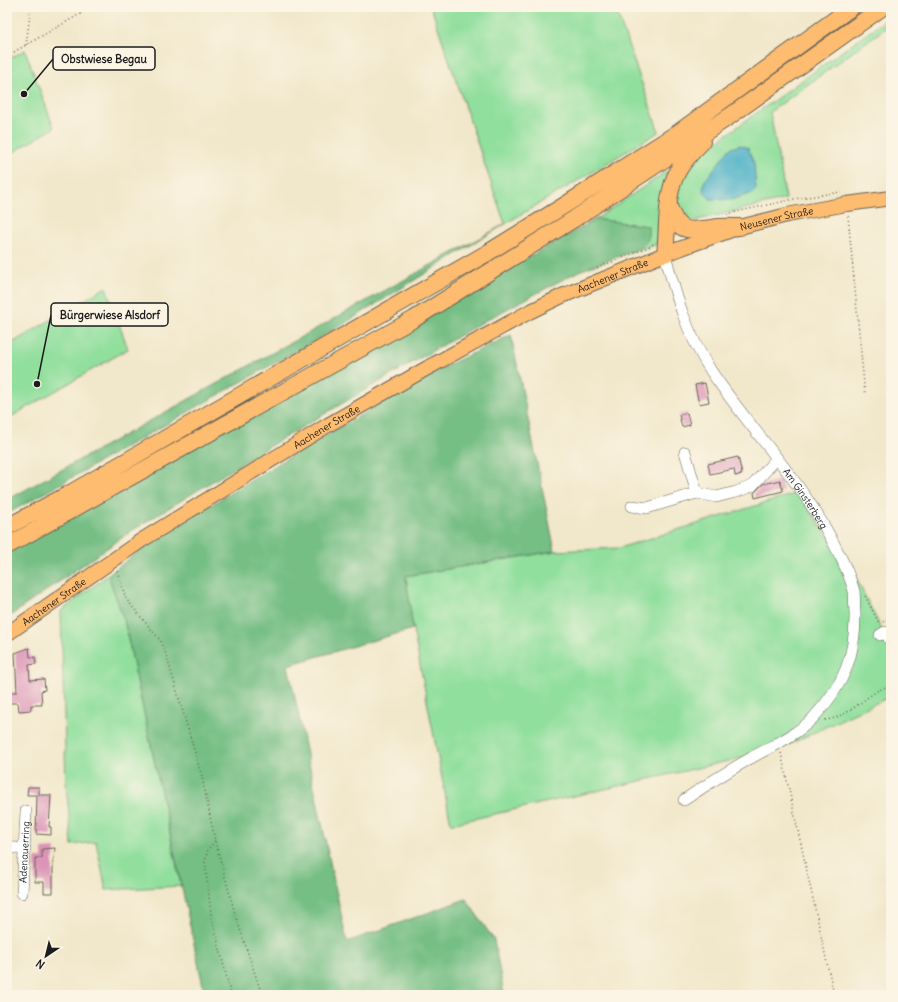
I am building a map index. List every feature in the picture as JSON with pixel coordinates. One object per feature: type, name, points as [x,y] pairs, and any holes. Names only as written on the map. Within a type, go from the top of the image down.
[{"type":"highway","points":[[7,527],[74,491],[489,252],[678,132],[852,7]]},
{"type":"highway","points":[[7,546],[414,319],[574,219],[730,116],[884,7]]},
{"type":"highway","points":[[665,254],[669,204],[672,186],[678,171],[698,146],[730,116]]},
{"type":"highway","points":[[669,204],[675,220],[680,226],[687,230],[714,227],[740,227]]},
{"type":"main road","name":"Neusener Straße","points":[[665,254],[740,227],[787,215],[891,198]]},
{"type":"main road","name":"Aachener Straße","points":[[7,634],[111,561],[328,425],[529,312],[562,296],[665,254]]},
{"type":"street","name":"Am Ginsterberg","points":[[665,254],[681,310],[694,343],[730,398],[803,492],[829,533],[846,568],[854,594],[855,630],[852,651],[847,668],[828,700],[813,718],[795,732],[720,775],[684,800]]},
{"type":"street","points":[[685,452],[697,493]]},
{"type":"street","points":[[632,506],[647,508],[697,493],[716,497],[752,486],[777,458]]},
{"type":"street","points":[[880,635],[885,632],[891,642]]},
{"type":"street","name":"Adenauerring","points":[[22,893],[26,811]]},
{"type":"street","points":[[7,847],[24,848]]},
{"type":"path","points":[[26,46],[31,7]]},
{"type":"path","points":[[7,56],[92,7]]},
{"type":"path","points":[[847,204],[864,395]]},
{"type":"path","points":[[111,561],[120,576],[126,599],[160,640],[166,654],[202,777],[215,841],[236,917],[262,995]]},
{"type":"path","points":[[864,594],[879,623],[880,635]]},
{"type":"path","points":[[813,718],[824,720],[833,719],[851,709],[877,691],[891,685]]},
{"type":"path","points":[[779,742],[834,995]]},
{"type":"path","points":[[215,841],[208,849],[205,862],[211,914],[231,995]]},
{"type":"green space","points":[[431,7],[615,7],[659,132],[505,224]]},
{"type":"green space","points":[[891,16],[891,24],[770,112],[786,199],[685,223],[676,210],[677,186],[697,156]]},
{"type":"green space","points":[[25,50],[54,128],[7,156],[7,60]]},
{"type":"green space","points":[[667,171],[656,245],[639,249],[648,239],[596,219]]},
{"type":"green space","points":[[596,219],[648,226],[648,239],[639,249],[579,271],[486,320],[275,443],[133,530],[7,618],[7,553]]},
{"type":"green space","points":[[505,224],[337,328],[7,514],[7,500]]},
{"type":"green space","points":[[106,287],[128,349],[7,419],[7,346]]},
{"type":"green space","points":[[511,335],[555,551],[406,576],[413,629],[288,665],[347,942],[466,899],[494,940],[504,995],[205,995],[124,620],[108,575],[155,539],[304,448],[444,367]]},
{"type":"green space","points":[[797,493],[852,570],[891,648],[891,696],[777,750],[451,824],[413,629],[405,576],[555,551],[619,548]]},
{"type":"green space","points":[[108,575],[124,620],[181,886],[106,890],[96,842],[72,845],[66,784],[61,611]]},
{"type":"water","points":[[740,145],[748,148],[754,163],[756,189],[753,193],[731,200],[710,199],[703,191],[704,182],[729,149]]},
{"type":"building","points":[[705,383],[709,402],[699,404],[695,385]]},
{"type":"building","points":[[687,413],[690,425],[682,427],[679,415]]},
{"type":"building","points":[[738,457],[742,474],[735,476],[734,469],[710,474],[708,464]]},
{"type":"building","points":[[780,480],[783,491],[755,498],[754,493],[763,484]]},
{"type":"building","points":[[29,648],[30,657],[35,657],[36,664],[29,665],[30,680],[44,679],[45,690],[41,691],[42,705],[31,705],[31,710],[19,711],[18,703],[7,703],[7,692],[17,692],[15,653]]},
{"type":"building","points":[[28,787],[39,787],[39,795],[51,795],[49,827],[51,827],[51,835],[36,834],[37,795],[27,795]]},
{"type":"building","points":[[55,848],[53,859],[53,893],[44,893],[44,882],[35,882],[35,858],[42,858],[42,849]]},
{"type":"place","name":"Obstwiese Begau","points":[[24,94]]},
{"type":"place","name":"Bürgerwiese Alsdorf","points":[[37,384]]}]
